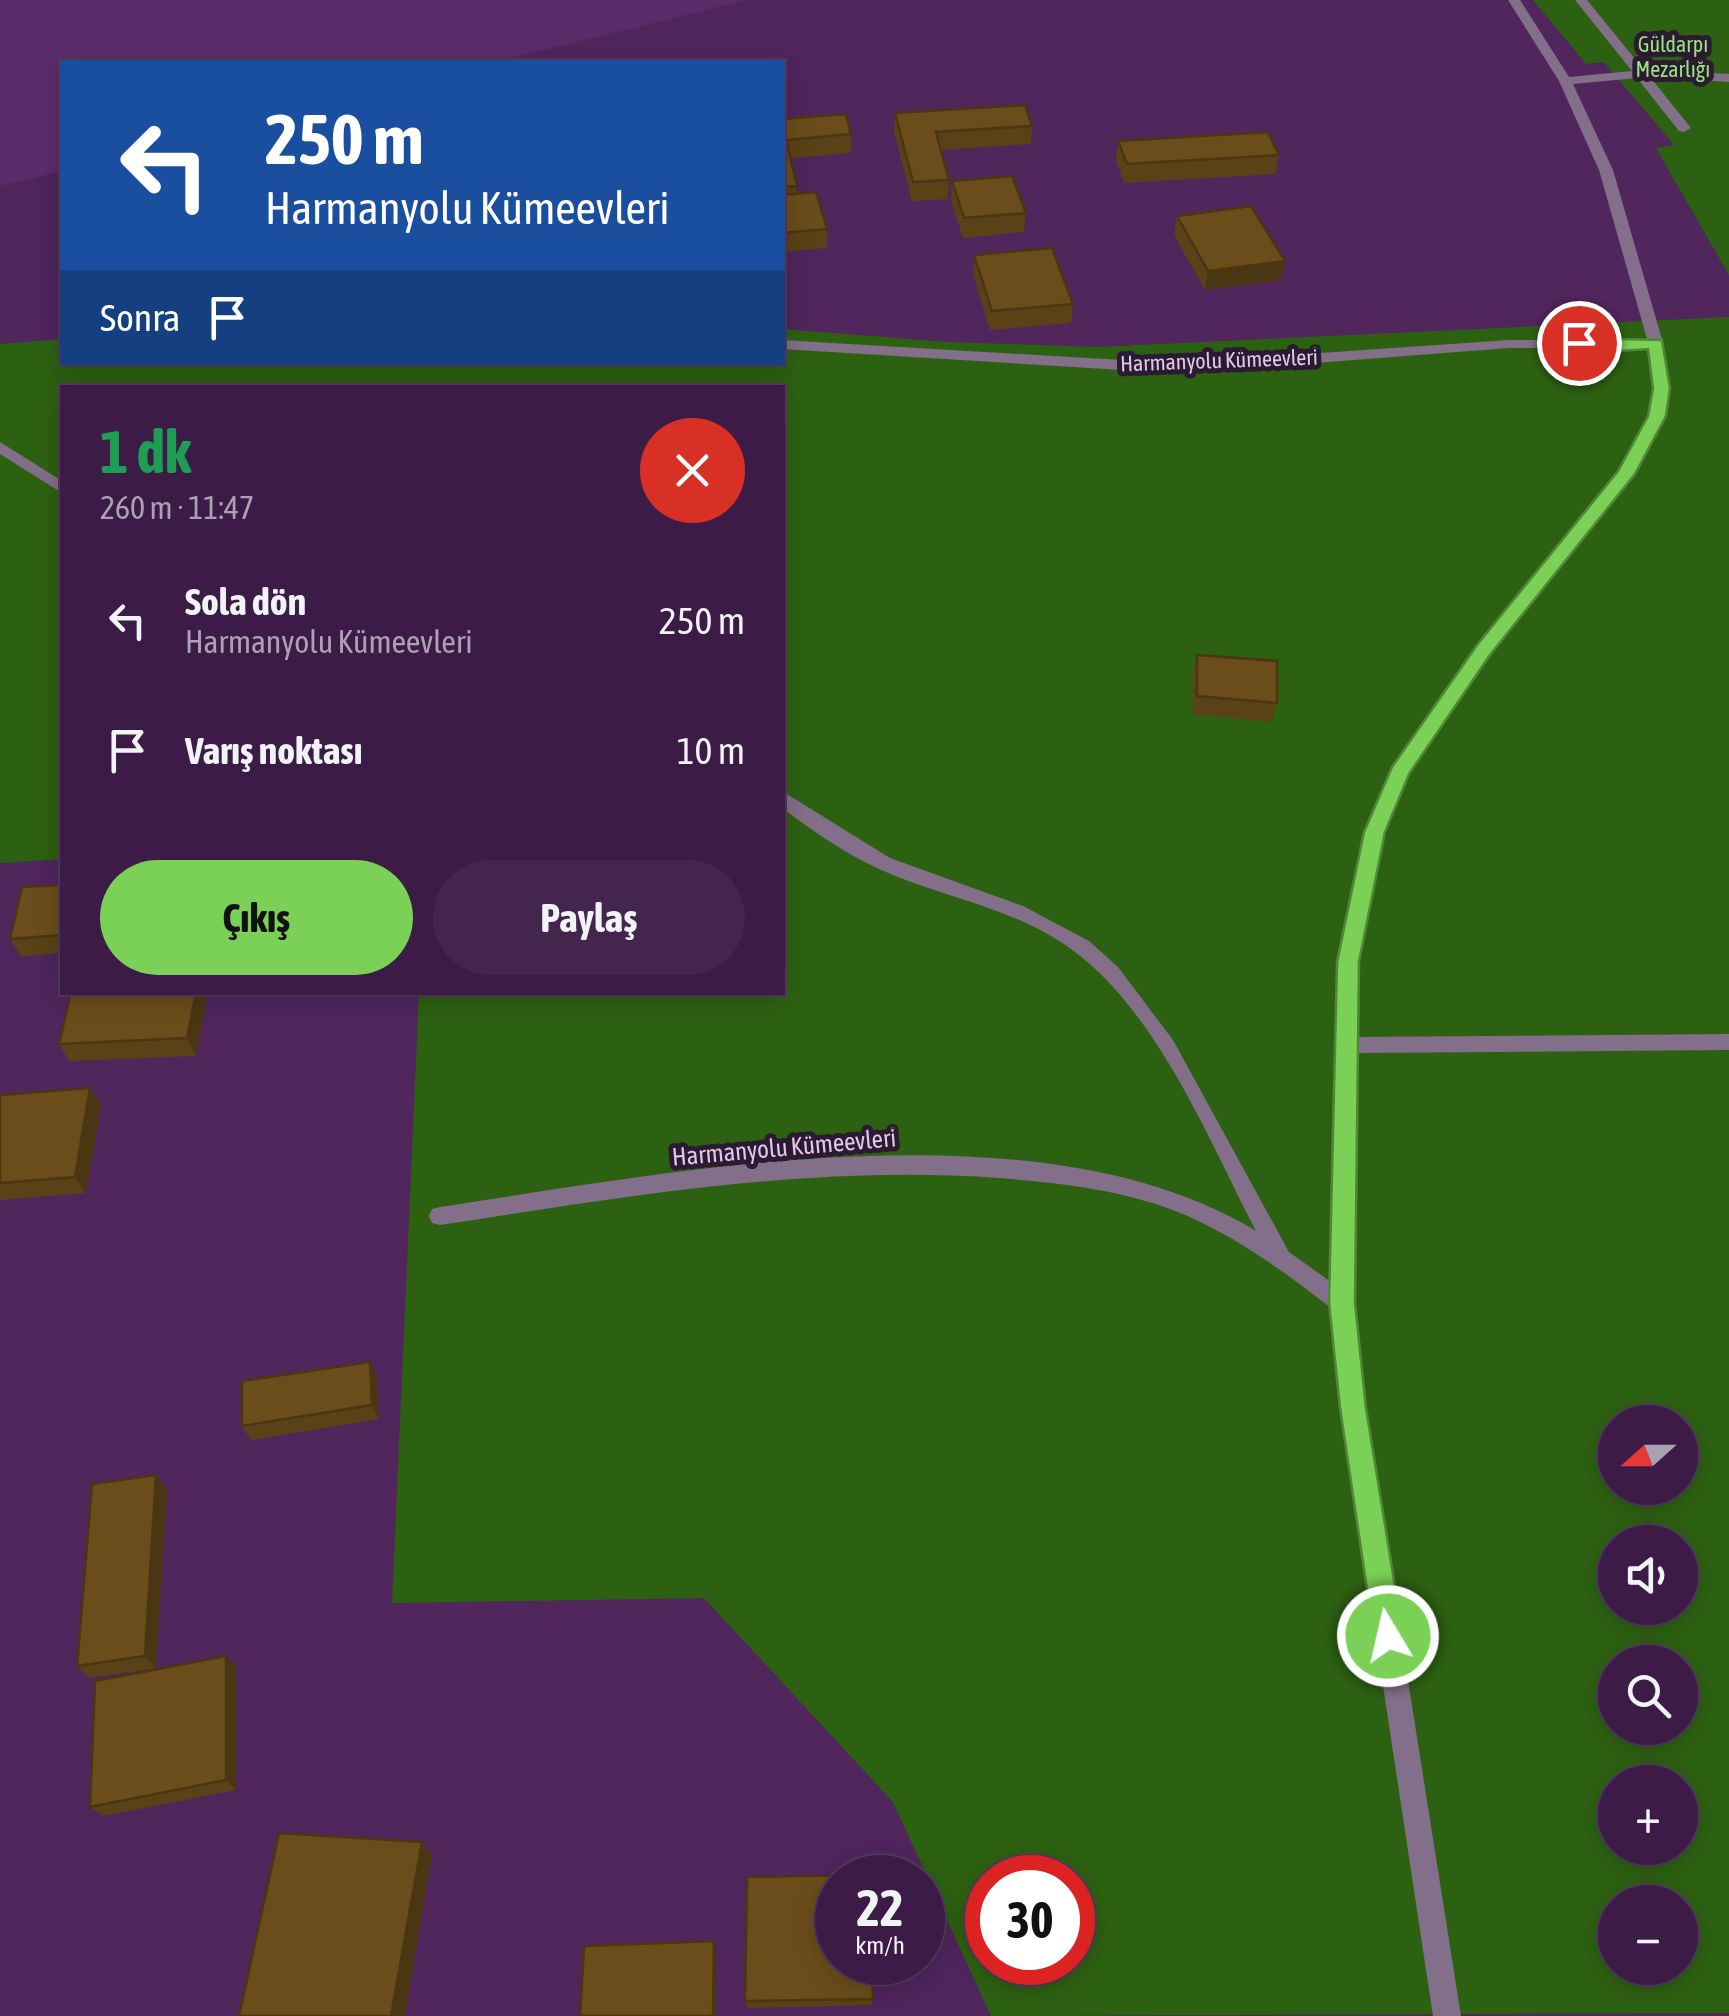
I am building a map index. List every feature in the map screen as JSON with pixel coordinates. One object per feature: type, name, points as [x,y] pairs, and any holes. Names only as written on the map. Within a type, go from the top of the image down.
[{"type":"street","points":[[1447,2016],[1353,1408],[1342,1303],[1348,962],[1374,832],[1399,772],[1484,650],[1626,474],[1657,416],[1662,388],[1656,343],[1606,170],[1565,82],[1514,0]]},
{"type":"street","points":[[1581,0],[1684,128]]},
{"type":"street","points":[[1565,82],[1638,74],[1729,78]]},
{"type":"street","name":"Harmanyolu Kümeevleri","points":[[785,344],[1141,365],[1263,362],[1509,344],[1656,343]]},
{"type":"street","points":[[0,447],[60,487]]},
{"type":"street","points":[[785,800],[866,856],[1019,912],[1080,944],[1118,978],[1155,1029],[1279,1254]]},
{"type":"street","points":[[1344,1044],[1729,1042]]},
{"type":"street","name":"Harmanyolu Kümeevleri","points":[[440,1216],[736,1176],[884,1163],[1006,1170],[1125,1186],[1184,1206],[1279,1254],[1342,1303]]},
{"type":"shaded area","points":[[0,0],[746,0],[504,60],[60,60],[60,171],[0,186]]},
{"type":"green space","name":"Güldarpı Mezarlığı","points":[[1533,0],[1729,0],[1729,275],[1656,148],[1674,145],[1604,62],[1586,64]]},
{"type":"green space","points":[[1729,317],[1729,2013],[991,2016],[977,1985],[1095,1985],[1095,1855],[965,1855],[965,1959],[945,1916],[945,1855],[917,1855],[893,1802],[704,1598],[392,1603],[419,995],[785,995],[785,385],[60,385],[60,859],[0,863],[0,344],[60,339],[60,365],[785,365],[785,329],[947,342],[1097,347]]},
{"type":"building","points":[[1025,105],[1032,126],[936,132],[949,180],[913,182],[895,113]]},
{"type":"building","points":[[846,114],[851,134],[786,140],[797,186],[785,187],[785,119]]},
{"type":"building","points":[[1268,132],[1279,155],[1127,164],[1118,141]]},
{"type":"building","points":[[1012,176],[1026,213],[964,218],[952,181]]},
{"type":"building","points":[[816,192],[827,229],[785,233],[785,195]]},
{"type":"building","points":[[1251,206],[1285,261],[1208,271],[1177,216]]},
{"type":"building","points":[[1052,248],[1073,304],[992,311],[974,255]]},
{"type":"building","points":[[1197,655],[1277,661],[1277,703],[1197,696]]},
{"type":"building","points":[[60,885],[60,935],[10,939],[22,887]]},
{"type":"building","points":[[70,995],[195,995],[187,1038],[59,1044]]},
{"type":"building","points":[[90,1088],[75,1177],[0,1183],[0,1095]]},
{"type":"building","points":[[370,1362],[372,1405],[242,1426],[242,1381]]},
{"type":"building","points":[[156,1475],[145,1656],[77,1666],[92,1484]]},
{"type":"building","points":[[226,1656],[226,1780],[90,1807],[95,1681]]},
{"type":"building","points":[[279,1833],[422,1842],[391,2016],[239,2016]]},
{"type":"building","points":[[815,1876],[815,1985],[873,1985],[873,1999],[745,2001],[747,1877]]},
{"type":"building","points":[[714,1941],[713,2016],[580,2016],[584,1946]]},
{"type":"route","points":[[1388,1636],[1353,1408],[1342,1303],[1348,962],[1374,832],[1399,772],[1484,650],[1626,474],[1657,416],[1662,388],[1656,343],[1579,343]]}]
